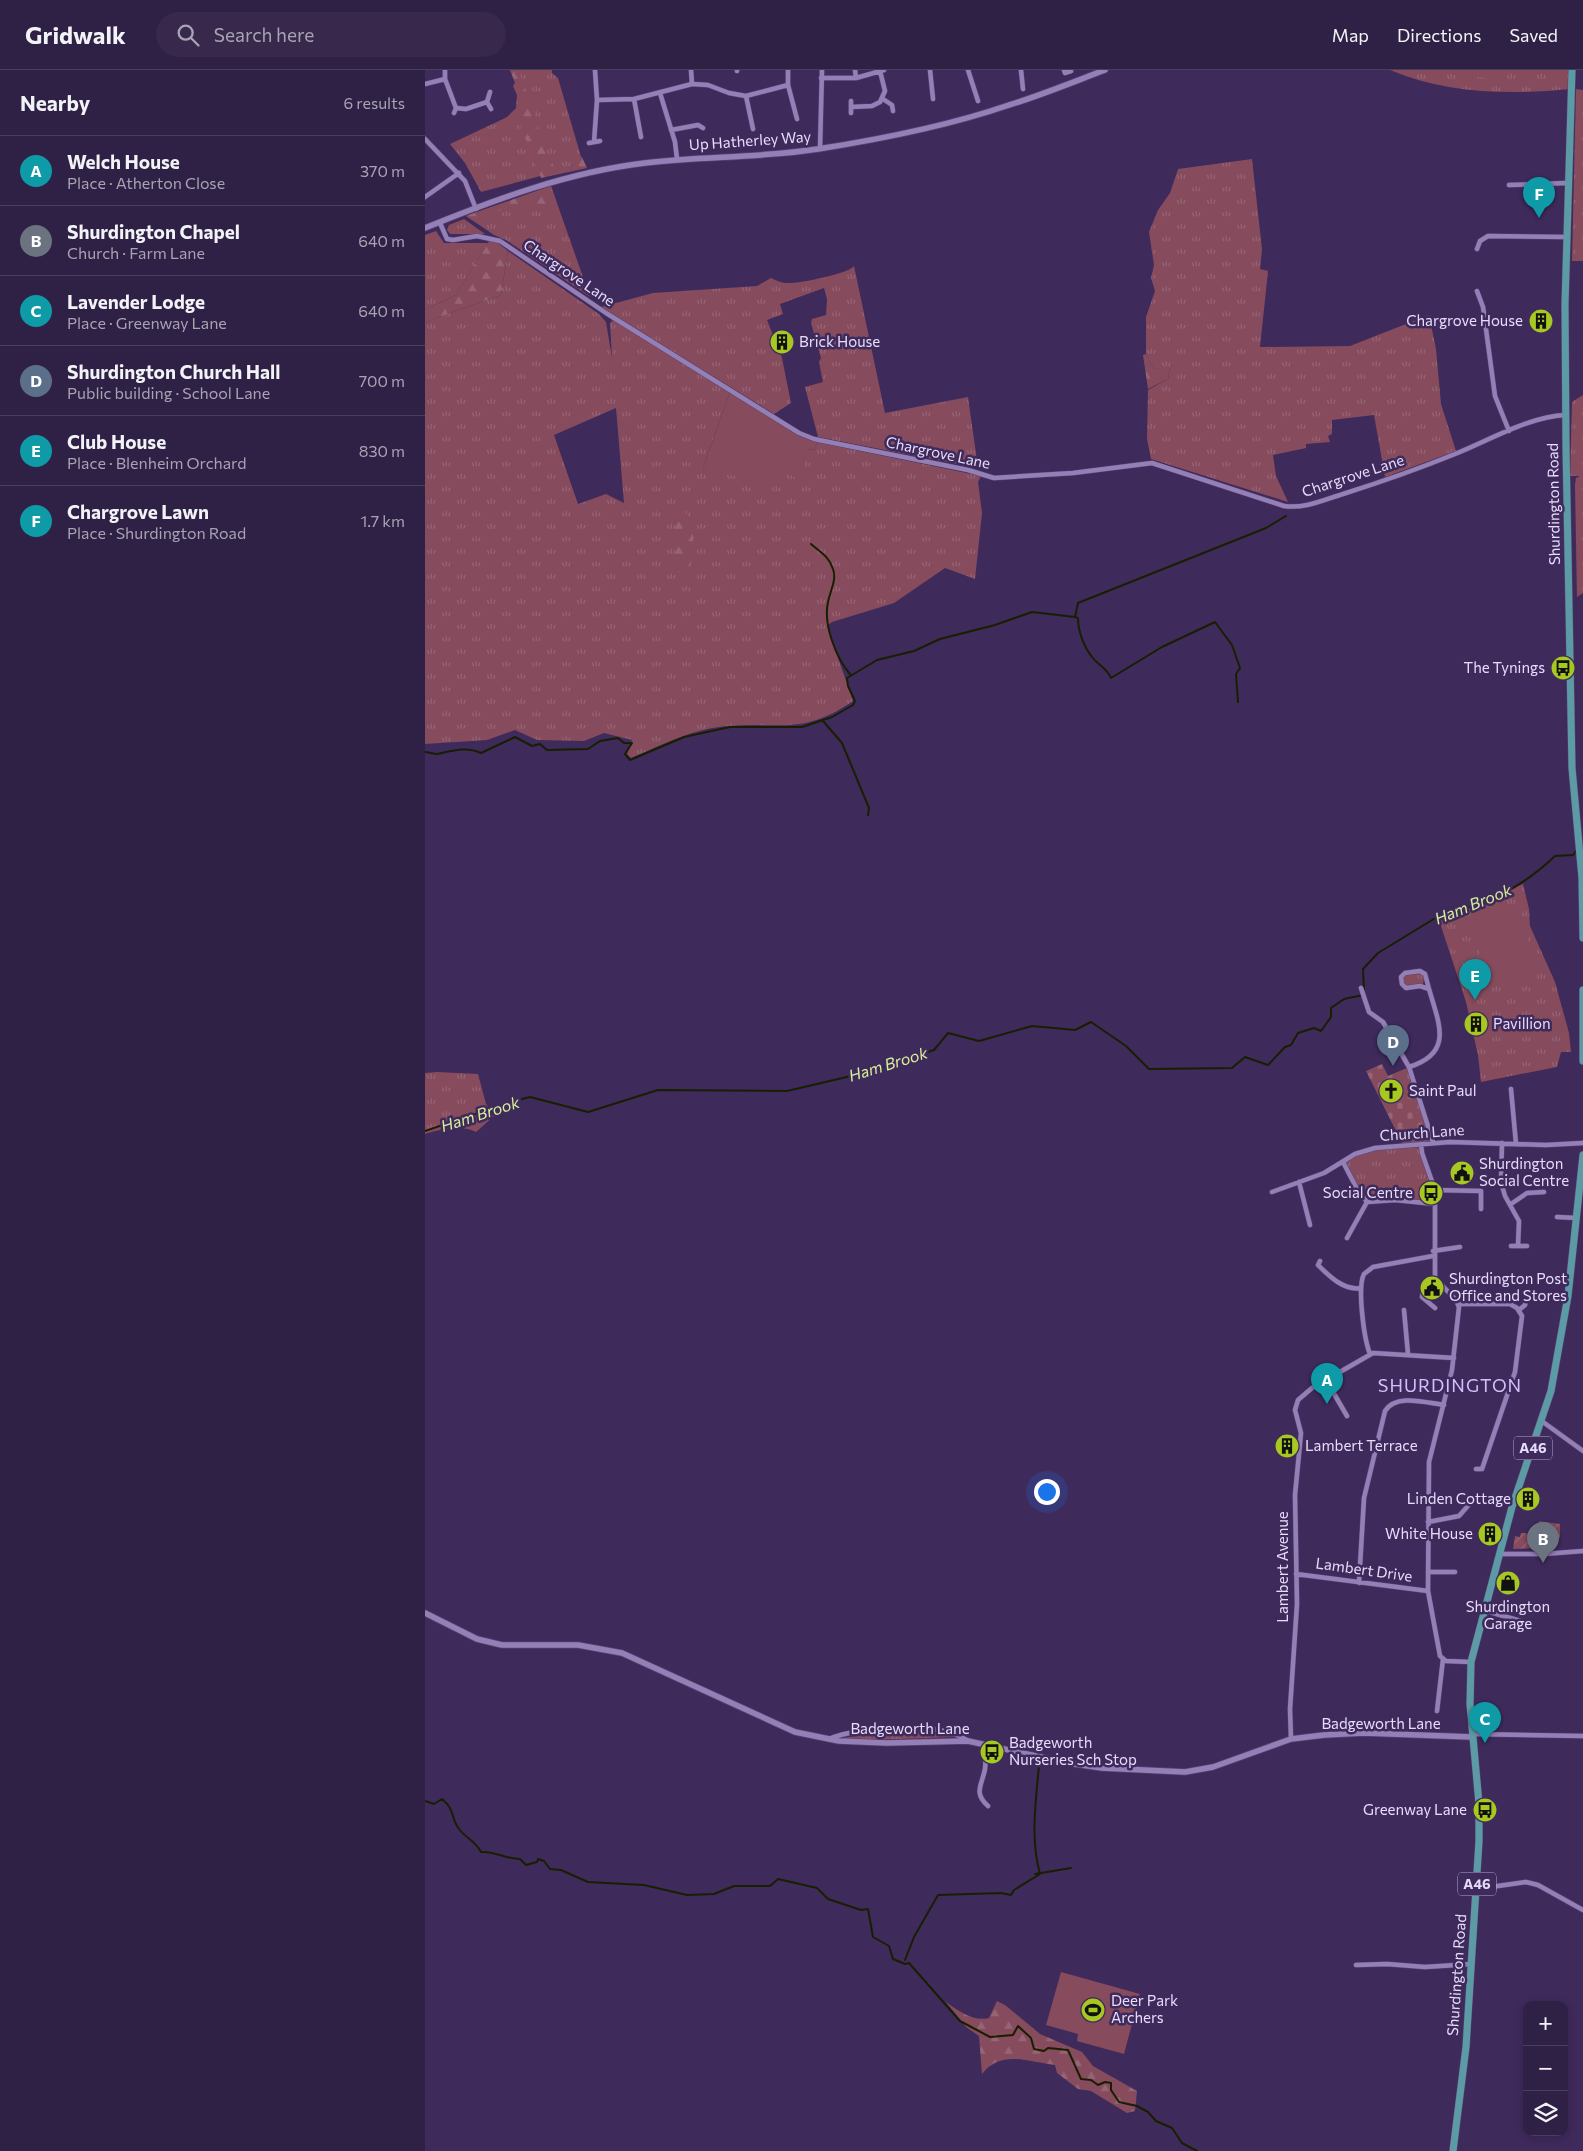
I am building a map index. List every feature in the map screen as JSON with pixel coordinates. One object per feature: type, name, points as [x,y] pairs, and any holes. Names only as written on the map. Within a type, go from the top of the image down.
[{"type":"main road","name":"Shurdington Road","points":[[1572,70],[1567,237],[1566,415],[1572,768],[1582,878],[1583,938]]},
{"type":"main road","points":[[1583,990],[1583,1061]]},
{"type":"main road","name":"Shurdington Road","points":[[1453,2151],[1466,2047],[1477,1889],[1479,1804],[1472,1736],[1471,1662],[1483,1610],[1512,1507],[1543,1422],[1557,1366],[1577,1218],[1583,1155]]},
{"type":"street","points":[[445,70],[445,79],[455,111],[487,102]]},
{"type":"street","points":[[595,70],[597,100],[591,143],[600,142]]},
{"type":"street","points":[[691,70],[692,84]]},
{"type":"street","points":[[788,70],[788,85],[798,116]]},
{"type":"street","points":[[820,149],[822,70]]},
{"type":"street","points":[[855,70],[856,78]]},
{"type":"street","points":[[930,70],[933,99]]},
{"type":"street","points":[[968,70],[978,101]]},
{"type":"street","points":[[1021,70],[1023,89]]},
{"type":"street","points":[[1064,70],[1065,73],[1071,71]]},
{"type":"street","name":"Up Hatherley Way","points":[[425,228],[527,190],[580,174],[612,167],[677,159],[754,156],[820,149],[967,118],[1009,106],[1105,70]]},
{"type":"street","points":[[821,78],[856,78],[882,71],[885,88],[883,99],[875,105],[851,104],[851,113]]},
{"type":"street","points":[[425,84],[445,79]]},
{"type":"street","points":[[597,100],[635,99],[692,84],[708,85],[729,93],[746,96],[788,85]]},
{"type":"street","points":[[490,92],[487,102],[491,109]]},
{"type":"street","points":[[931,93],[938,92]]},
{"type":"street","points":[[660,93],[677,159]]},
{"type":"street","points":[[746,96],[753,129]]},
{"type":"street","points":[[635,99],[641,137]]},
{"type":"street","points":[[883,99],[892,105],[893,111]]},
{"type":"street","points":[[671,130],[699,125]]},
{"type":"street","points":[[425,139],[465,181],[477,209]]},
{"type":"street","points":[[425,197],[459,173]]},
{"type":"street","points":[[1509,185],[1568,183]]},
{"type":"street","name":"Chargrove Lane","points":[[440,223],[447,238],[453,240],[477,236],[500,241],[606,313],[799,432],[814,438],[968,470],[994,478],[1073,473],[1152,463],[1295,508],[1363,488],[1414,470],[1509,431],[1556,415],[1566,415]]},
{"type":"street","points":[[1477,249],[1480,240],[1488,236],[1567,237]]},
{"type":"street","points":[[1477,291],[1483,307],[1495,396],[1509,431]]},
{"type":"street","points":[[1409,1067],[1428,1059],[1439,1044],[1440,1026],[1425,974],[1417,970],[1402,976],[1401,982],[1407,988],[1420,986],[1429,989]]},
{"type":"street","points":[[1361,988],[1369,1012],[1383,1022],[1409,1067],[1433,1142]]},
{"type":"street","points":[[1511,1089],[1516,1144]]},
{"type":"street","name":"Church Lane","points":[[1272,1192],[1324,1172],[1355,1154],[1375,1148],[1433,1142],[1502,1144],[1583,1143]]},
{"type":"street","points":[[1421,1144],[1422,1153],[1435,1190],[1433,1253],[1435,1278],[1458,1304],[1454,1358],[1444,1405],[1429,1456],[1428,1591],[1439,1653],[1443,1659],[1437,1711]]},
{"type":"street","points":[[1502,1144],[1501,1182],[1519,1221],[1518,1246]]},
{"type":"street","points":[[1343,1162],[1355,1187],[1367,1202]]},
{"type":"street","points":[[1299,1182],[1310,1225]]},
{"type":"street","points":[[1435,1190],[1481,1191],[1481,1209]]},
{"type":"street","points":[[1511,1204],[1527,1193],[1544,1192]]},
{"type":"street","points":[[1367,1202],[1395,1200],[1435,1204]]},
{"type":"street","points":[[1347,1238],[1367,1202]]},
{"type":"street","points":[[1557,1216],[1577,1218]]},
{"type":"street","points":[[1511,1246],[1527,1246]]},
{"type":"street","points":[[1370,1354],[1367,1344],[1361,1288],[1363,1276],[1373,1267],[1460,1247]]},
{"type":"street","points":[[1312,1267],[1319,1263],[1336,1282],[1357,1289],[1361,1288]]},
{"type":"street","points":[[1435,1278],[1423,1292],[1422,1297],[1435,1308]]},
{"type":"street","points":[[1519,1310],[1525,1305],[1527,1294]]},
{"type":"street","points":[[1458,1304],[1510,1304],[1519,1310],[1522,1316],[1515,1372],[1482,1470]]},
{"type":"street","points":[[1403,1310],[1408,1354]]},
{"type":"street","points":[[1347,1416],[1325,1380],[1370,1354],[1408,1354],[1454,1358]]},
{"type":"street","name":"Lambert Avenue","points":[[1291,1740],[1290,1709],[1296,1622],[1295,1495],[1301,1434],[1295,1410],[1300,1397],[1325,1380]]},
{"type":"street","points":[[1359,1583],[1364,1498],[1385,1411],[1392,1403],[1403,1400],[1444,1405]]},
{"type":"street","points":[[1543,1422],[1583,1451]]},
{"type":"street","points":[[1476,1469],[1488,1470]]},
{"type":"street","points":[[1428,1522],[1459,1516],[1474,1499]]},
{"type":"street","points":[[1499,1554],[1583,1551]]},
{"type":"street","points":[[1428,1572],[1455,1572]]},
{"type":"street","name":"Lambert Drive","points":[[1296,1574],[1428,1591]]},
{"type":"street","points":[[1483,1610],[1524,1622]]},
{"type":"street","name":"Badgeworth Lane","points":[[425,1613],[477,1639],[502,1645],[578,1645],[622,1653],[795,1732],[829,1739],[871,1743],[968,1741],[1068,1763],[1101,1768],[1185,1772],[1213,1767],[1291,1740],[1364,1733],[1472,1736]]},
{"type":"street","points":[[1443,1659],[1471,1662]]},
{"type":"street","points":[[829,1739],[841,1734],[917,1728],[959,1734],[968,1741]]},
{"type":"street","points":[[1472,1736],[1583,1736]]},
{"type":"street","points":[[987,1744],[985,1770],[979,1791],[981,1800],[988,1806]]},
{"type":"street","points":[[1477,1889],[1526,1882],[1583,1910]]},
{"type":"street","points":[[1356,1964],[1425,1967],[1472,1964]]},
{"type":"green space","points":[[510,70],[518,70],[520,74],[548,155],[544,157],[552,160],[554,170],[578,164],[578,157],[582,157],[587,168],[541,178],[519,122],[515,121],[507,125],[505,119],[516,108],[517,95]]},
{"type":"green space","points":[[516,70],[552,70],[552,73],[558,78],[584,167],[548,176]]},
{"type":"green space","points":[[1390,70],[1572,70],[1570,89],[1502,92],[1479,91],[1434,84]]},
{"type":"green space","points":[[1445,70],[1488,70],[1488,78],[1445,73]]},
{"type":"green space","points":[[1576,89],[1583,90],[1583,261],[1572,261]]},
{"type":"green space","points":[[518,112],[544,175],[481,192],[465,163],[450,144]]},
{"type":"green space","points":[[1252,159],[1262,249],[1260,269],[1268,271],[1260,347],[1350,346],[1429,315],[1436,349],[1441,404],[1456,451],[1385,477],[1374,415],[1332,420],[1332,434],[1328,436],[1330,442],[1306,444],[1306,448],[1273,455],[1276,476],[1288,502],[1151,459],[1147,439],[1148,390],[1168,379],[1170,368],[1154,369],[1146,354],[1146,317],[1155,291],[1151,278],[1154,265],[1149,232],[1158,210],[1170,193],[1178,169]]},
{"type":"green space","points":[[551,186],[590,297],[506,240],[494,235],[466,216]]},
{"type":"green space","points":[[551,186],[558,207],[527,204],[476,218],[477,223],[466,216]]},
{"type":"green space","points":[[464,219],[485,234],[450,234],[447,230],[449,225]]},
{"type":"green space","points":[[436,231],[444,243],[488,243],[456,295],[425,310],[425,235]]},
{"type":"green space","points":[[489,241],[497,242],[508,251],[501,295],[425,322],[425,310],[456,295]]},
{"type":"green space","points":[[508,251],[599,314],[606,322],[612,358],[610,323],[613,320],[730,392],[703,468],[780,472],[808,449],[815,450],[817,442],[981,476],[978,482],[982,513],[975,579],[945,568],[894,603],[832,622],[827,626],[853,701],[836,712],[820,719],[792,725],[716,727],[678,738],[631,758],[627,754],[632,740],[604,733],[584,741],[537,740],[515,730],[487,740],[425,744],[425,322],[501,295]],"holes":[[[616,408],[624,503],[606,494],[578,504],[554,435]]]},
{"type":"green space","points":[[854,266],[885,413],[968,397],[978,468],[818,437],[805,387],[823,382],[819,362],[821,358],[811,323],[812,319],[826,315],[827,299],[824,288],[780,304],[783,314],[767,320],[782,358],[791,403],[774,414],[601,307],[653,293],[757,286],[771,278],[784,283],[800,282],[833,275]]},
{"type":"green space","points":[[1146,354],[1154,369],[1170,367],[1168,379],[1148,389],[1143,355]]},
{"type":"green space","points":[[730,392],[797,435],[817,442],[815,450],[808,449],[801,479],[780,472],[776,486],[703,468]]},
{"type":"green space","points":[[1583,395],[1583,593],[1577,597],[1575,485],[1576,478],[1580,476],[1570,476],[1572,402]]},
{"type":"green space","points":[[684,510],[693,532],[690,571],[675,573],[675,520],[679,512]]},
{"type":"green space","points":[[1523,884],[1529,909],[1530,926],[1555,982],[1569,1033],[1571,1052],[1561,1052],[1557,1067],[1481,1082],[1478,1055],[1466,1002],[1438,917],[1452,909],[1472,907]]},
{"type":"green space","points":[[1513,903],[1540,970],[1493,987],[1467,920]]},
{"type":"green space","points":[[1417,970],[1425,974],[1423,984],[1409,989],[1403,986],[1403,974]]},
{"type":"green space","points":[[1382,1064],[1388,1076],[1409,1067],[1433,1142],[1403,1145],[1366,1071]]},
{"type":"green space","points":[[425,1073],[478,1074],[486,1104],[494,1116],[476,1132],[457,1128],[425,1134]]},
{"type":"green space","points":[[1421,1144],[1435,1190],[1427,1199],[1421,1202],[1371,1202],[1364,1198],[1343,1162],[1371,1150]]},
{"type":"green space","points":[[1539,1521],[1560,1524],[1560,1538],[1537,1538],[1537,1548],[1513,1549],[1515,1536],[1520,1537],[1521,1533],[1539,1534]]},
{"type":"green space","points":[[900,1730],[930,1731],[956,1737],[871,1740],[842,1738]]},
{"type":"green space","name":"Deer Park Archers","points":[[1061,1972],[1140,1994],[1124,2054],[1077,2041],[1078,2034],[1046,2025]]},
{"type":"green space","points":[[997,2001],[1005,2005],[1040,2034],[1082,2052],[1093,2066],[1137,2091],[1135,2111],[1127,2113],[1091,2091],[1078,2089],[1057,2073],[1055,2065],[1006,2059],[989,2066],[982,2074],[979,2036],[966,2027],[946,2002],[966,2015],[983,2019],[989,2018]]},
{"type":"waterway","points":[[425,752],[437,754],[464,749],[481,753],[515,737],[532,746],[540,744],[547,750],[588,749],[600,741],[618,738],[624,743],[632,743],[625,754],[630,760],[684,737],[730,727],[802,727],[832,717],[853,705],[855,701],[848,686],[847,678],[877,660],[914,651],[940,639],[995,625],[1032,612],[1075,617],[1078,603],[1266,528],[1286,516]]},
{"type":"waterway","points":[[811,544],[827,557],[833,569],[833,586],[828,602],[827,620],[836,650],[850,674]]},
{"type":"waterway","points":[[1075,617],[1078,618],[1080,633],[1086,649],[1111,678],[1162,647],[1215,622],[1232,645],[1240,668],[1236,674],[1238,702]]},
{"type":"waterway","points":[[823,721],[842,743],[869,808],[868,815]]},
{"type":"waterway","name":"Ham Brook","points":[[1364,991],[1363,969],[1378,953],[1442,914],[1484,902],[1506,892],[1527,879],[1555,856],[1573,855],[1576,851]]},
{"type":"waterway","name":"Ham Brook","points":[[425,1131],[530,1097],[588,1112],[658,1090],[787,1091],[868,1072],[934,1050],[948,1033],[979,1041],[1032,1026],[1075,1030],[1091,1022],[1126,1046],[1149,1069],[1232,1068],[1245,1057],[1268,1065],[1285,1047],[1291,1045],[1298,1033],[1314,1028],[1321,1031],[1331,1017],[1331,1008],[1344,999],[1363,995]]},
{"type":"waterway","points":[[905,1960],[914,1937],[938,1895],[1001,1893],[1011,1895],[1014,1890],[1040,1874],[1034,1833],[1039,1765]]},
{"type":"waterway","points":[[425,1801],[434,1804],[442,1799],[449,1806],[459,1829],[481,1852],[520,1859],[526,1865],[537,1862],[538,1859],[544,1861],[550,1869],[561,1870],[588,1882],[644,1885],[687,1895],[714,1894],[734,1886],[770,1886],[778,1879],[817,1888],[828,1899],[861,1910],[868,1909],[873,1937],[889,1946],[893,1959],[905,1964],[909,1963],[960,2021],[990,2037],[1013,2035],[1018,2026],[1031,2038],[1034,2049],[1044,2051],[1048,2048],[1068,2050],[1081,2079],[1091,2080],[1098,2085],[1105,2082],[1111,2083],[1111,2090],[1119,2102],[1137,2106],[1148,2112],[1156,2121],[1172,2128],[1182,2143],[1197,2151]]},
{"type":"waterway","points":[[1035,1874],[1071,1868]]},
{"type":"place","name":"Chargrove Lawn","points":[[1539,218]]},
{"type":"place","name":"Chargrove House","points":[[1541,321]]},
{"type":"place","name":"Brick House","points":[[782,342]]},
{"type":"place","name":"The Tynings","points":[[1563,668]]},
{"type":"place","name":"Club House","points":[[1475,1000]]},
{"type":"place","name":"Pavillion","points":[[1476,1024]]},
{"type":"place","name":"Shurdington Church Hall","points":[[1393,1066]]},
{"type":"place","name":"Saint Paul","points":[[1391,1091]]},
{"type":"place","name":"Shurdington Social Centre","points":[[1462,1173]]},
{"type":"place","name":"Social Centre","points":[[1431,1193]]},
{"type":"place","name":"Shurdington Post Office and Stores","points":[[1432,1288]]},
{"type":"place","name":"Welch House","points":[[1327,1404]]},
{"type":"place","name":"Lambert Terrace","points":[[1287,1446]]},
{"type":"place","name":"Linden Cottage","points":[[1528,1499]]},
{"type":"place","name":"White House","points":[[1490,1534]]},
{"type":"place","name":"Shurdington Chapel","points":[[1543,1563]]},
{"type":"place","name":"Shurdington Garage","points":[[1508,1583]]},
{"type":"place","name":"Lavender Lodge","points":[[1485,1743]]},
{"type":"place","name":"Badgeworth Nurseries Sch Stop","points":[[992,1752]]},
{"type":"place","name":"Greenway Lane","points":[[1485,1810]]},
{"type":"place","name":"Deer Park Archers","points":[[1093,2010]]},
{"type":"district","name":"SHURDINGTON","points":[[1450,1386]]}]
